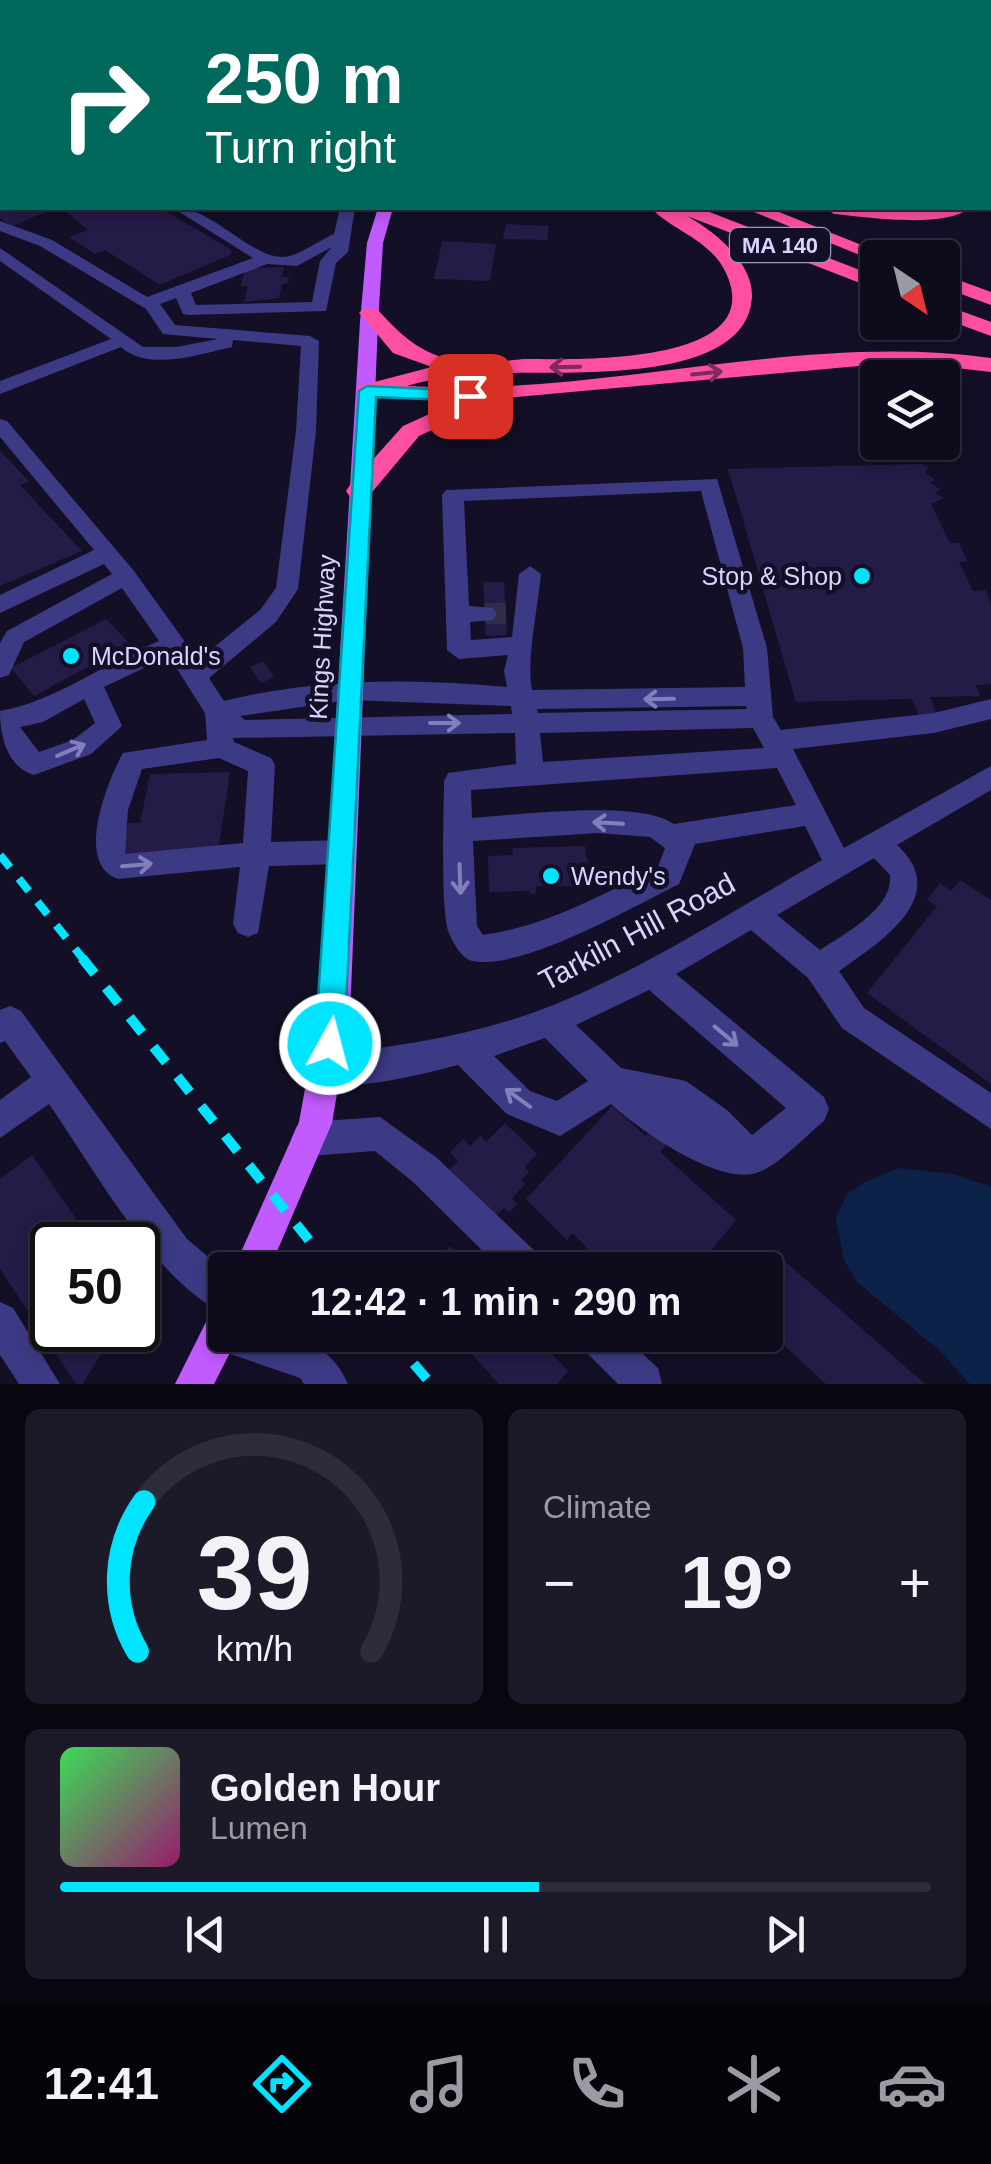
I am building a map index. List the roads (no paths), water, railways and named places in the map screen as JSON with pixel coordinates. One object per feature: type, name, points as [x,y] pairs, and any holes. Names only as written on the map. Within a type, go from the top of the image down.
[{"type":"highway","points":[[367,391],[421,374],[462,368],[652,362],[714,340],[738,316],[743,288],[740,276],[711,240],[663,210]]},
{"type":"highway","name":"MA 140","points":[[688,210],[860,277]]},
{"type":"highway","name":"MA 140","points":[[757,210],[860,249]]},
{"type":"highway","points":[[855,210],[906,215],[945,210]]},
{"type":"highway","points":[[960,287],[991,299]]},
{"type":"highway","points":[[370,313],[388,337],[409,353],[462,368]]},
{"type":"highway","points":[[960,317],[991,330]]},
{"type":"highway","points":[[367,391],[435,396],[506,394],[851,359],[939,359],[991,365]]},
{"type":"highway","points":[[358,491],[412,431],[452,410],[506,394]]},
{"type":"main road","name":"Kings Highway","points":[[325,1070],[334,1017],[358,491],[374,244],[383,210]]},
{"type":"main road","points":[[258,1252],[308,1139],[325,1070]]},
{"type":"main road","points":[[194,1384],[210,1352]]},
{"type":"street","points":[[184,210],[266,259],[291,262],[341,236]]},
{"type":"street","points":[[181,290],[189,310],[320,306],[328,260],[340,252],[347,210]]},
{"type":"street","points":[[0,226],[46,243],[145,304],[266,259]]},
{"type":"street","points":[[3,259],[138,353],[176,353],[270,335]]},
{"type":"street","points":[[150,302],[169,330],[310,341],[306,431],[287,588],[268,616],[195,676]]},
{"type":"street","points":[[0,388],[124,340]]},
{"type":"street","points":[[0,425],[60,490],[126,576],[218,712],[239,730],[348,727],[525,710]]},
{"type":"street","points":[[524,646],[459,650],[453,495],[710,484],[755,648],[768,728],[838,865]]},
{"type":"street","points":[[0,605],[108,553]]},
{"type":"street","points":[[505,613],[530,574]]},
{"type":"street","points":[[0,669],[8,642],[126,576]]},
{"type":"street","points":[[458,614],[505,613]]},
{"type":"street","points":[[505,613],[524,646],[516,671],[525,710],[530,773]]},
{"type":"street","points":[[90,683],[109,726],[82,747],[34,764],[0,722],[34,715],[90,683],[174,644]]},
{"type":"street","points":[[218,712],[265,700],[349,691],[525,710],[768,728],[957,718],[991,709]]},
{"type":"street","points":[[0,707],[54,704]]},
{"type":"street","points":[[218,712],[221,748]]},
{"type":"street","points":[[458,830],[598,822],[656,826],[680,844],[669,875],[550,933],[508,946],[476,949],[462,928],[456,782],[530,773],[768,728]]},
{"type":"street","points":[[248,924],[256,854],[262,765],[221,748],[132,760],[114,810],[109,854],[118,867],[256,854],[342,852]]},
{"type":"street","name":"Tarkiln Hill Road","points":[[325,1070],[395,1064],[466,1051],[551,1022],[652,972],[991,777]]},
{"type":"street","points":[[670,836],[813,814]]},
{"type":"street","points":[[818,968],[894,910],[905,882],[904,871],[876,843]]},
{"type":"street","points":[[752,913],[818,968],[853,1018],[991,1113]]},
{"type":"street","points":[[551,1022],[646,1115],[676,1135],[713,1152],[751,1158],[812,1109],[652,972]]},
{"type":"street","points":[[0,1028],[10,1021],[208,1301]]},
{"type":"street","points":[[466,1051],[519,1103],[560,1120],[613,1083]]},
{"type":"street","points":[[0,1121],[52,1081]]},
{"type":"street","points":[[308,1139],[380,1134],[425,1170],[509,1252]]},
{"type":"street","points":[[0,1322],[41,1384]]},
{"type":"street","points":[[289,1352],[312,1362],[329,1384]]},
{"type":"street","points":[[613,1352],[644,1382]]},
{"type":"water","points":[[898,1168],[953,1174],[991,1187],[991,1384],[970,1384],[939,1350],[857,1282],[844,1260],[836,1218],[847,1194]]},
{"type":"tunnel","points":[[485,614],[506,613]]},
{"type":"railway","points":[[0,855],[84,960]]},
{"type":"railway","points":[[82,958],[319,1252]]},
{"type":"railway","points":[[404,1352],[431,1384]]},
{"type":"place","name":"Stop & Shop","points":[[862,576]]},
{"type":"place","name":"McDonald's","points":[[71,656]]},
{"type":"place","name":"Wendy's","points":[[551,876]]}]
